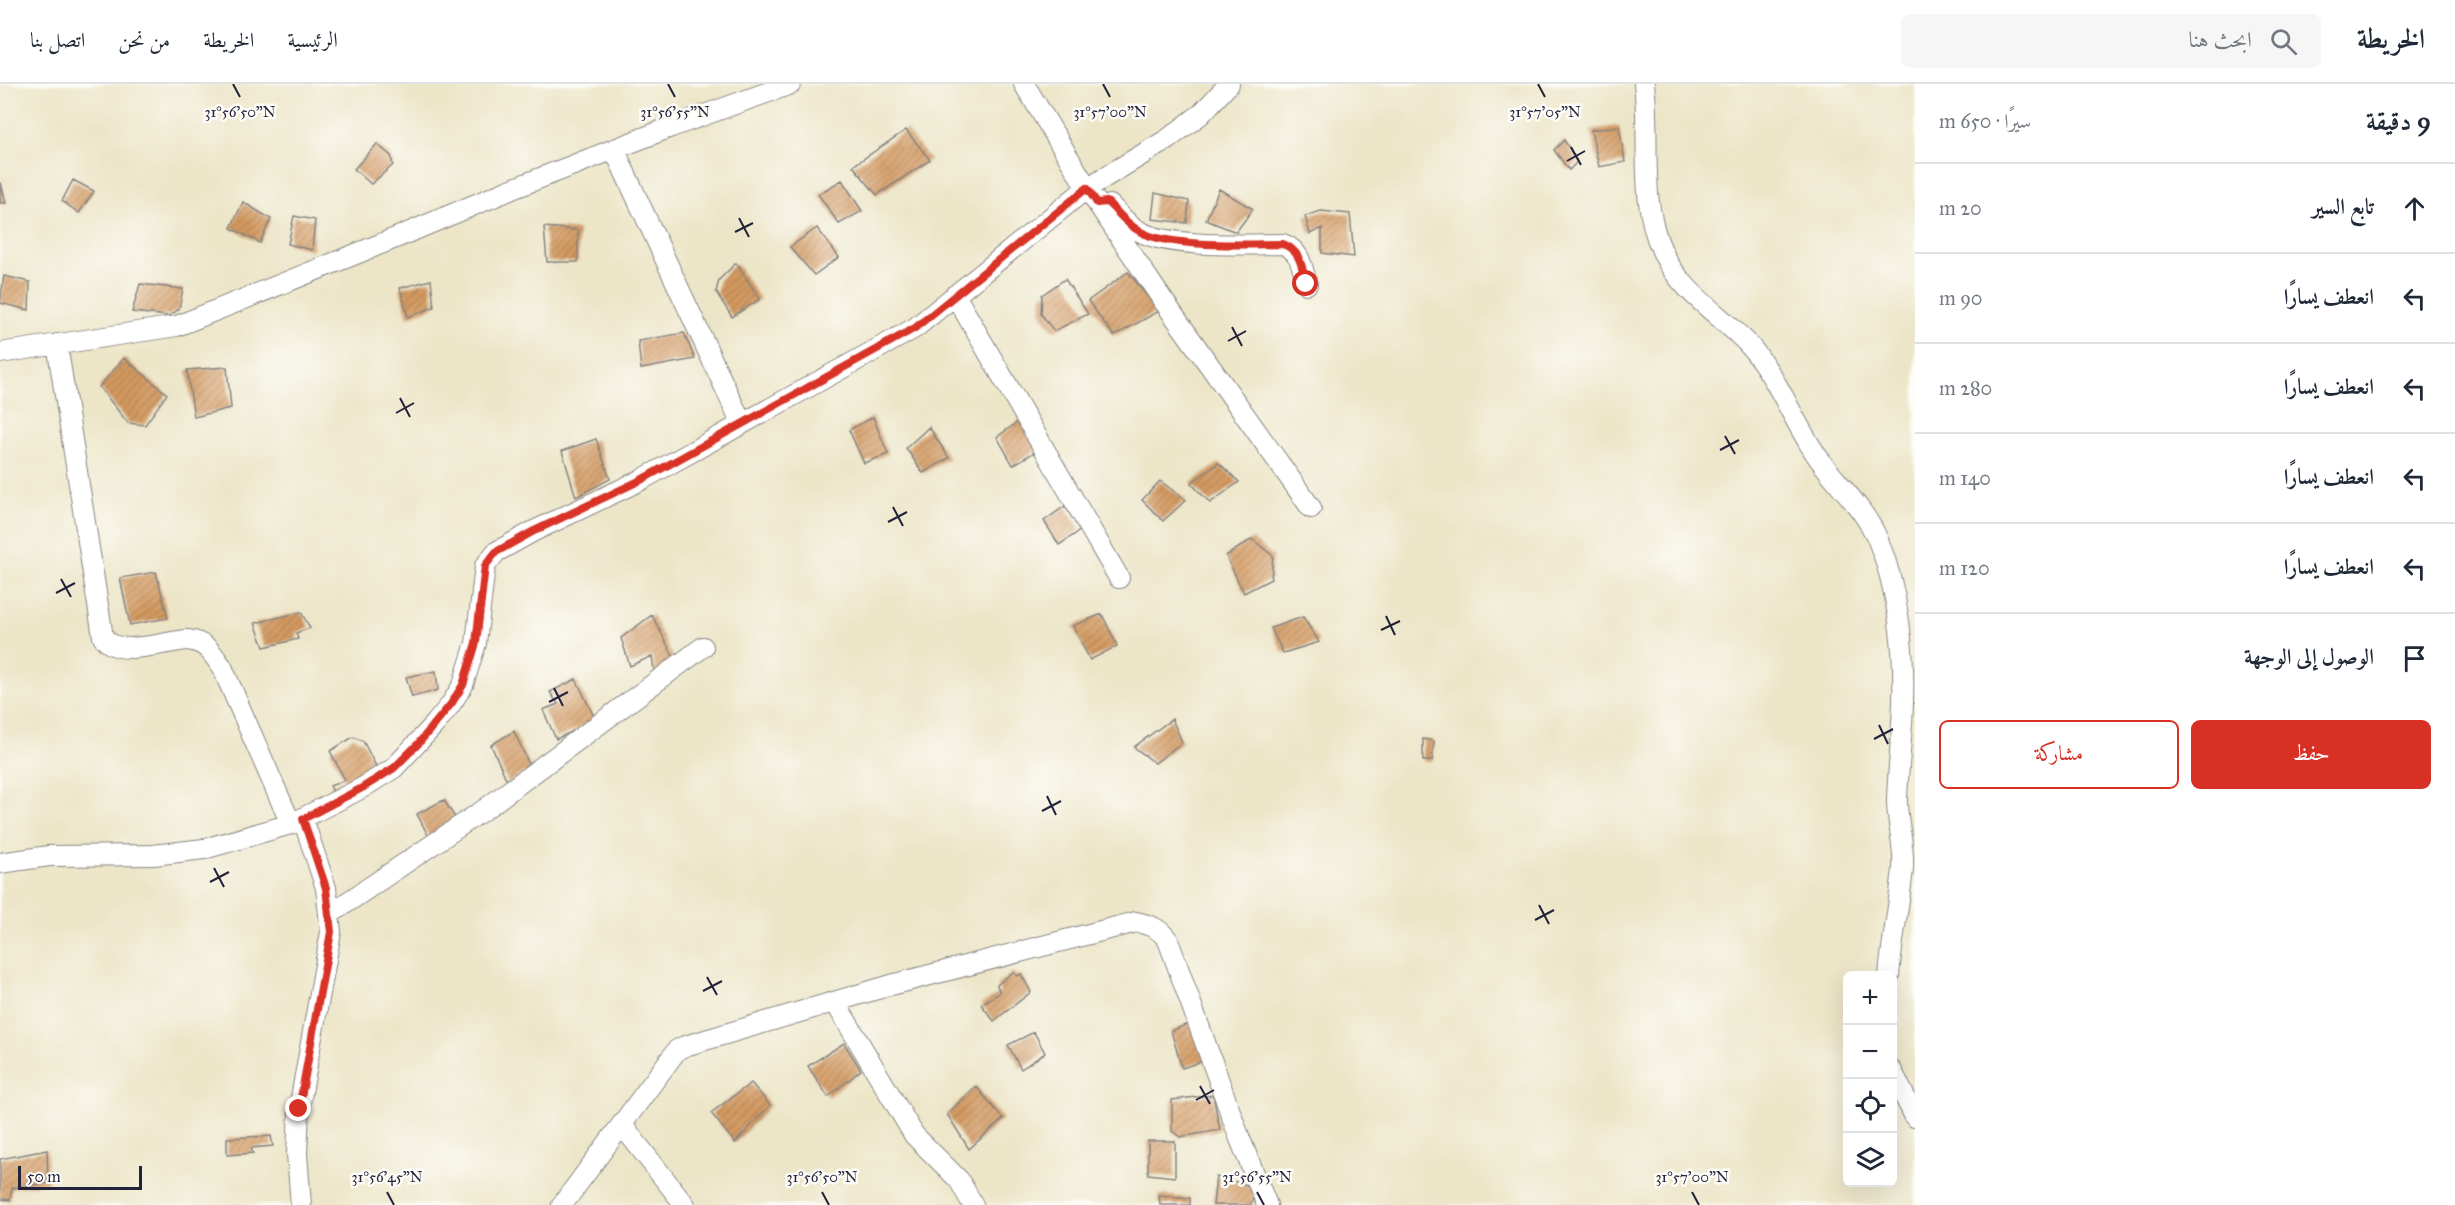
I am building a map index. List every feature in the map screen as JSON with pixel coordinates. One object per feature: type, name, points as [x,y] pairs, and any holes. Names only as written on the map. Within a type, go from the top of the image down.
[{"type":"street","points":[[0,352],[177,326],[614,149],[791,84]]},
{"type":"street","points":[[1024,84],[1092,195],[1160,296],[1311,508]]},
{"type":"street","points":[[0,863],[49,856],[153,855],[204,849],[297,821],[362,788],[394,768],[418,744],[451,704],[463,685],[476,643],[485,566],[496,552],[534,531],[641,480],[907,333],[955,295],[1201,114],[1228,84]]},
{"type":"street","points":[[1644,84],[1648,123],[1648,195],[1662,252],[1676,275],[1750,346],[1771,376],[1814,452],[1861,510],[1877,538],[1889,570],[1899,619],[1903,700],[1897,802],[1904,866],[1890,971]]},
{"type":"street","points":[[614,149],[742,424]]},
{"type":"street","points":[[1092,195],[1107,202],[1129,225],[1149,236],[1197,243],[1283,244],[1297,253],[1306,284]]},
{"type":"street","points":[[955,295],[1119,578]]},
{"type":"street","points":[[57,344],[103,637],[106,642],[120,649],[188,639],[198,641],[210,649],[222,667],[297,821],[326,888],[331,932],[299,1109],[297,1154],[301,1205]]},
{"type":"street","points":[[330,914],[485,809],[703,647]]},
{"type":"street","points":[[562,1205],[677,1050],[735,1030],[835,1002],[1136,922],[1151,925],[1161,931],[1168,940],[1240,1139],[1267,1205]]},
{"type":"street","points":[[835,1002],[914,1135],[953,1173],[973,1205]]},
{"type":"street","points":[[1897,1079],[1915,1117]]},
{"type":"street","points":[[622,1125],[685,1205]]},
{"type":"building","points":[[1619,126],[1625,162],[1599,167],[1591,130]]},
{"type":"building","points":[[906,130],[930,160],[877,195],[853,166]]},
{"type":"building","points":[[1564,140],[1577,162],[1569,170],[1554,150]]},
{"type":"building","points":[[377,144],[391,156],[393,165],[371,184],[354,169]]},
{"type":"building","points":[[73,180],[94,191],[79,213],[62,201]]},
{"type":"building","points":[[842,180],[862,211],[839,224],[818,194]]},
{"type":"building","points":[[1,183],[6,203],[0,203]]},
{"type":"building","points":[[1219,189],[1253,209],[1236,232],[1206,220]]},
{"type":"building","points":[[1155,193],[1189,201],[1187,223],[1152,219]]},
{"type":"building","points":[[243,202],[271,219],[260,243],[231,228]]},
{"type":"building","points":[[1321,211],[1350,214],[1354,257],[1322,253],[1322,228],[1310,234],[1305,216]]},
{"type":"building","points":[[294,216],[315,220],[312,250],[288,244]]},
{"type":"building","points":[[544,227],[578,230],[578,262],[547,262]]},
{"type":"building","points":[[817,228],[839,257],[814,275],[790,247]]},
{"type":"building","points":[[736,263],[760,299],[732,317],[716,292],[719,280]]},
{"type":"building","points":[[1128,272],[1159,311],[1114,336],[1088,301]]},
{"type":"building","points":[[4,276],[30,282],[29,310],[0,303]]},
{"type":"building","points":[[1065,279],[1088,314],[1054,331],[1041,314],[1042,295]]},
{"type":"building","points":[[431,280],[434,307],[408,317],[400,288]]},
{"type":"building","points":[[140,284],[183,289],[179,309],[169,316],[132,312]]},
{"type":"building","points":[[684,333],[695,359],[641,369],[638,341]]},
{"type":"building","points":[[124,358],[167,394],[145,425],[128,423],[99,387]]},
{"type":"building","points":[[227,367],[231,408],[194,417],[187,370]]},
{"type":"building","points":[[873,417],[888,454],[864,463],[849,430]]},
{"type":"building","points":[[1023,418],[1040,449],[1013,465],[997,437]]},
{"type":"building","points":[[929,427],[949,458],[923,473],[906,448]]},
{"type":"building","points":[[596,439],[610,479],[576,497],[562,451]]},
{"type":"building","points":[[1219,463],[1239,482],[1210,503],[1191,483]]},
{"type":"building","points":[[1160,481],[1186,500],[1163,521],[1142,500]]},
{"type":"building","points":[[1065,506],[1081,530],[1059,545],[1044,521]]},
{"type":"building","points":[[1252,539],[1273,556],[1271,579],[1244,593],[1226,556]]},
{"type":"building","points":[[156,572],[168,618],[130,625],[120,578]]},
{"type":"building","points":[[301,612],[310,628],[296,633],[298,639],[264,647],[255,623]]},
{"type":"building","points":[[1102,614],[1117,646],[1090,660],[1073,626]]},
{"type":"building","points":[[652,615],[676,662],[655,677],[652,656],[630,666],[621,638]]},
{"type":"building","points":[[1303,617],[1319,642],[1283,653],[1271,628]]},
{"type":"building","points":[[436,671],[438,690],[412,697],[406,677]]},
{"type":"building","points":[[576,679],[596,721],[556,739],[543,710],[558,704],[550,692]]},
{"type":"building","points":[[1172,719],[1182,742],[1155,763],[1134,747]]},
{"type":"building","points":[[514,731],[531,769],[508,783],[491,745]]},
{"type":"building","points":[[353,737],[363,741],[380,774],[335,795],[330,786],[345,780],[330,751]]},
{"type":"building","points":[[1423,739],[1434,741],[1432,761],[1423,761]]},
{"type":"building","points":[[444,800],[459,824],[431,841],[417,814]]},
{"type":"building","points":[[1013,972],[1017,976],[1021,974],[1031,992],[994,1021],[981,1004],[1000,993],[997,985]]},
{"type":"building","points":[[1197,1020],[1209,1059],[1182,1068],[1171,1031]]},
{"type":"building","points":[[1034,1032],[1045,1053],[1021,1069],[1008,1045]]},
{"type":"building","points":[[844,1043],[861,1070],[828,1097],[808,1066]]},
{"type":"building","points":[[751,1083],[770,1105],[735,1143],[711,1113]]},
{"type":"building","points":[[976,1086],[1003,1119],[969,1149],[947,1114]]},
{"type":"building","points":[[1213,1095],[1220,1130],[1180,1137],[1172,1131],[1172,1100]]},
{"type":"building","points":[[271,1136],[273,1146],[251,1148],[253,1153],[227,1155],[227,1138]]},
{"type":"building","points":[[1148,1141],[1175,1141],[1175,1177],[1148,1174]]},
{"type":"building","points":[[47,1150],[48,1183],[12,1188],[10,1200],[0,1199],[0,1159]]},
{"type":"building","points":[[1216,1177],[1255,1187],[1251,1205],[1213,1205]]},
{"type":"building","points":[[1159,1195],[1190,1198],[1190,1205],[1160,1205]]},
{"type":"route","points":[[299,1109],[331,932],[326,888],[303,819],[362,788],[394,768],[418,744],[451,704],[463,685],[476,643],[485,566],[496,552],[534,531],[641,480],[915,328],[1087,188],[1097,203],[1107,202],[1129,225],[1149,236],[1197,243],[1283,244],[1290,247],[1297,253],[1306,284]]}]
